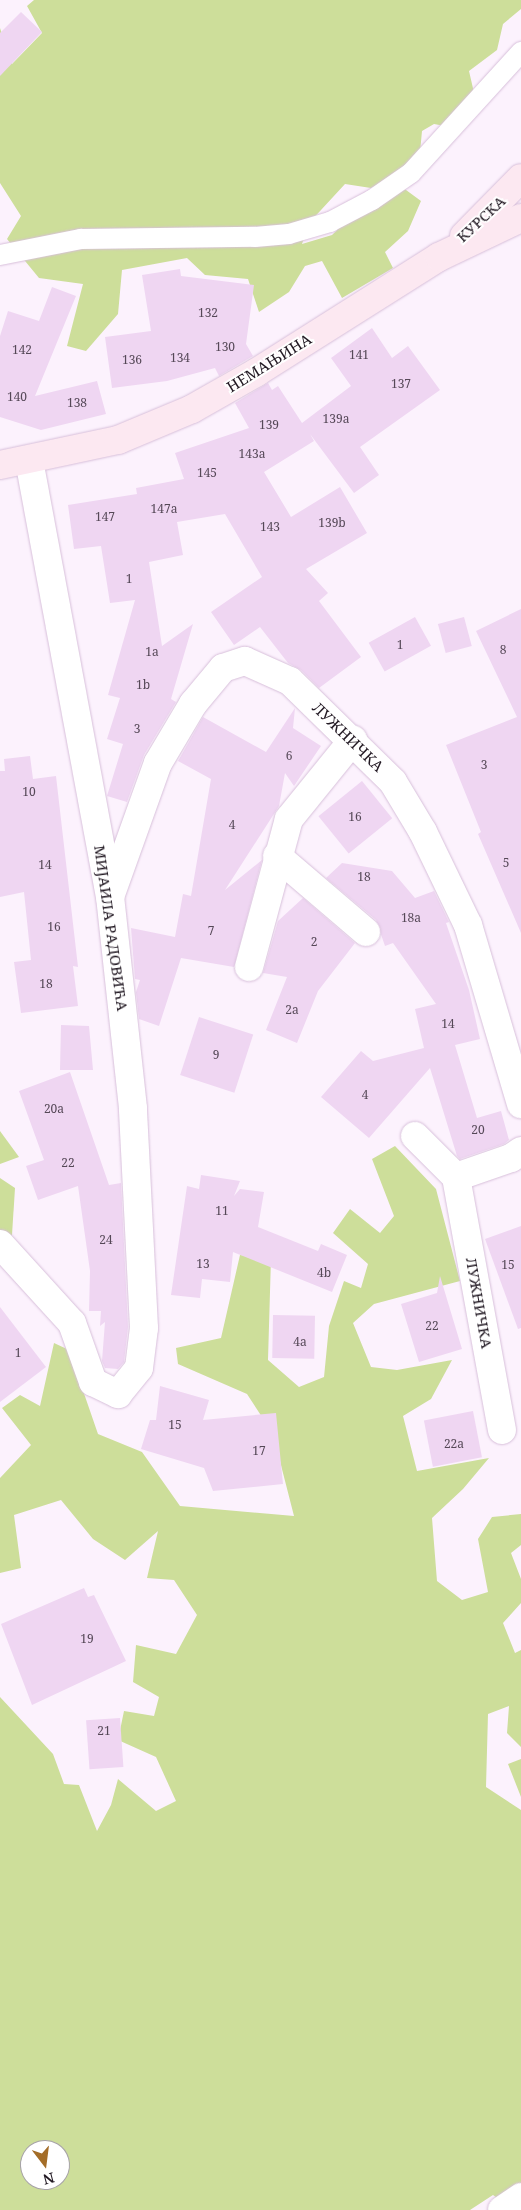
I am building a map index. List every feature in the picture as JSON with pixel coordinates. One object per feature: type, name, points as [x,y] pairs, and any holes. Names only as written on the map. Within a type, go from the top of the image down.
[{"type":"main road","name":"КУРСКА","points":[[439,257],[497,206],[521,178]]},
{"type":"main road","name":"НЕМАЊИНА","points":[[0,466],[118,440],[192,409],[257,372],[439,257],[521,218]]},
{"type":"street","name":"МИЈАИЛА РАДОВИЋА","points":[[0,1244],[72,1324],[92,1382],[118,1394],[139,1368],[144,1328],[133,1108],[110,898],[29,460]]},
{"type":"street","name":"ЛУЖНИЧКА","points":[[110,898],[158,763],[193,704],[223,668],[246,661],[290,681],[393,782],[447,879],[468,925],[521,1104]]},
{"type":"street","points":[[248,967],[277,856],[289,819],[352,740]]},
{"type":"street","points":[[277,856],[366,932]]},
{"type":"street","points":[[415,1136],[456,1176],[511,1158],[521,1151]]},
{"type":"street","name":"ЛУЖНИЧКА","points":[[456,1176],[502,1430]]},
{"type":"street","points":[[502,2210],[521,2197]]},
{"type":"lane","points":[[0,255],[81,239],[289,234],[330,222],[372,200],[411,172],[521,52]]},
{"type":"green space","points":[[34,0],[521,0],[521,9],[503,24],[497,50],[469,71],[475,97],[461,129],[434,124],[422,131],[419,163],[391,179],[421,201],[408,231],[385,252],[393,268],[342,298],[322,261],[305,266],[289,292],[259,312],[248,279],[205,275],[187,258],[122,270],[118,314],[86,351],[67,346],[83,284],[39,278],[7,239],[21,216],[0,183],[0,28],[12,64],[42,33],[27,6]],"holes":[[[388,180],[332,235],[302,244],[309,223],[345,184],[371,188]]]},
{"type":"green space","points":[[0,1131],[19,1157],[0,1164]]},
{"type":"green space","points":[[395,1146],[436,1189],[460,1281],[374,1304],[353,1323],[371,1367],[397,1370],[452,1360],[431,1399],[403,1416],[417,1471],[489,1458],[463,1489],[432,1518],[437,1581],[462,1600],[488,1592],[478,1539],[492,1517],[521,1514],[521,1545],[511,1553],[521,1579],[521,1603],[503,1623],[515,1653],[521,1650],[521,1747],[507,1733],[509,1706],[488,1714],[486,1787],[521,1810],[521,2210],[514,2210],[493,2195],[470,2210],[0,2210],[0,1697],[53,1754],[64,1784],[79,1785],[97,1831],[111,1805],[118,1779],[156,1811],[176,1801],[156,1757],[118,1740],[124,1711],[154,1716],[159,1697],[133,1682],[136,1645],[176,1654],[197,1615],[174,1580],[147,1578],[158,1531],[125,1560],[93,1539],[61,1500],[14,1515],[21,1568],[0,1573],[0,1478],[31,1445],[2,1408],[20,1395],[40,1406],[54,1343],[69,1350],[98,1434],[142,1452],[180,1506],[294,1516],[273,1434],[247,1394],[178,1364],[176,1348],[221,1338],[240,1255],[271,1258],[268,1360],[299,1387],[324,1377],[329,1326],[344,1281],[361,1288],[368,1264],[333,1233],[350,1209],[380,1233],[394,1216],[372,1159]]},
{"type":"green space","points":[[0,1178],[15,1188],[12,1235],[0,1239]]},
{"type":"green space","points":[[521,1759],[521,1797],[508,1764]]},
{"type":"building","points":[[21,12],[42,32],[0,76],[0,33]]},
{"type":"building","points":[[180,269],[181,276],[254,285],[246,344],[253,356],[219,376],[215,368],[167,381],[112,388],[105,337],[151,331],[142,275]]},
{"type":"building","points":[[52,287],[76,296],[35,396],[97,381],[106,414],[41,430],[0,417],[0,336],[8,311],[39,321]]},
{"type":"building","points":[[372,328],[392,358],[408,346],[440,390],[360,447],[379,475],[354,493],[310,434],[314,441],[264,472],[291,517],[340,487],[367,533],[306,569],[328,593],[319,601],[361,657],[319,688],[301,670],[288,663],[260,627],[234,645],[211,612],[262,577],[225,514],[177,522],[183,555],[149,562],[162,646],[193,624],[171,699],[176,702],[144,755],[127,802],[107,796],[123,744],[107,739],[120,698],[108,695],[135,600],[110,603],[101,546],[74,549],[68,505],[137,494],[136,488],[184,479],[175,453],[249,428],[235,403],[268,383],[272,390],[278,386],[302,423],[351,386],[331,358]]},
{"type":"building","points":[[521,609],[521,933],[478,834],[481,832],[446,745],[517,717],[476,631]]},
{"type":"building","points":[[415,617],[431,646],[385,672],[369,643]]},
{"type":"building","points":[[464,617],[472,646],[446,653],[438,624]]},
{"type":"building","points":[[295,708],[293,728],[321,746],[294,786],[285,773],[279,806],[225,890],[262,860],[234,967],[181,958],[159,1026],[139,1019],[136,992],[140,980],[135,979],[131,928],[175,937],[183,894],[191,896],[211,779],[178,761],[203,717],[266,752]]},
{"type":"building","points":[[30,756],[33,779],[56,776],[78,967],[73,966],[78,1006],[21,1013],[14,962],[31,960],[24,892],[0,897],[0,771],[5,771],[4,759]]},
{"type":"building","points":[[362,781],[392,818],[349,854],[318,816]]},
{"type":"building","points":[[342,863],[392,871],[415,898],[434,891],[449,922],[446,923],[469,990],[480,1039],[455,1045],[477,1118],[501,1111],[509,1140],[504,1144],[460,1159],[457,1156],[430,1068],[369,1138],[321,1097],[361,1051],[373,1061],[424,1048],[415,1009],[436,1004],[393,943],[385,946],[376,920],[326,878]]},
{"type":"building","points":[[303,898],[355,943],[318,991],[297,1043],[266,1030],[287,977],[263,973],[278,921]]},
{"type":"building","points":[[199,1017],[253,1035],[234,1093],[180,1075]]},
{"type":"building","points":[[61,1025],[89,1026],[93,1070],[60,1070]]},
{"type":"building","points":[[70,1072],[109,1185],[121,1183],[128,1327],[124,1362],[118,1369],[105,1368],[102,1361],[105,1322],[100,1326],[101,1311],[89,1311],[90,1271],[78,1186],[38,1200],[26,1166],[44,1160],[19,1091]]},
{"type":"building","points":[[201,1175],[240,1181],[234,1196],[240,1189],[264,1192],[258,1227],[318,1251],[321,1244],[347,1255],[332,1292],[233,1252],[230,1282],[202,1279],[200,1298],[171,1295],[187,1186],[199,1189]]},
{"type":"building","points":[[521,1226],[521,1328],[518,1329],[485,1239]]},
{"type":"building","points":[[440,1276],[462,1349],[419,1362],[401,1304],[437,1293]]},
{"type":"building","points":[[0,1307],[46,1367],[0,1402]]},
{"type":"building","points":[[273,1315],[315,1316],[314,1359],[272,1358]]},
{"type":"building","points":[[160,1386],[209,1400],[203,1420],[276,1413],[283,1484],[213,1491],[204,1468],[141,1449],[150,1420],[156,1420]]},
{"type":"building","points":[[473,1411],[482,1457],[433,1467],[424,1421]]},
{"type":"building","points":[[84,1588],[88,1597],[94,1595],[126,1661],[32,1705],[1,1624]]},
{"type":"building","points":[[120,1718],[123,1767],[90,1769],[86,1720]]}]
